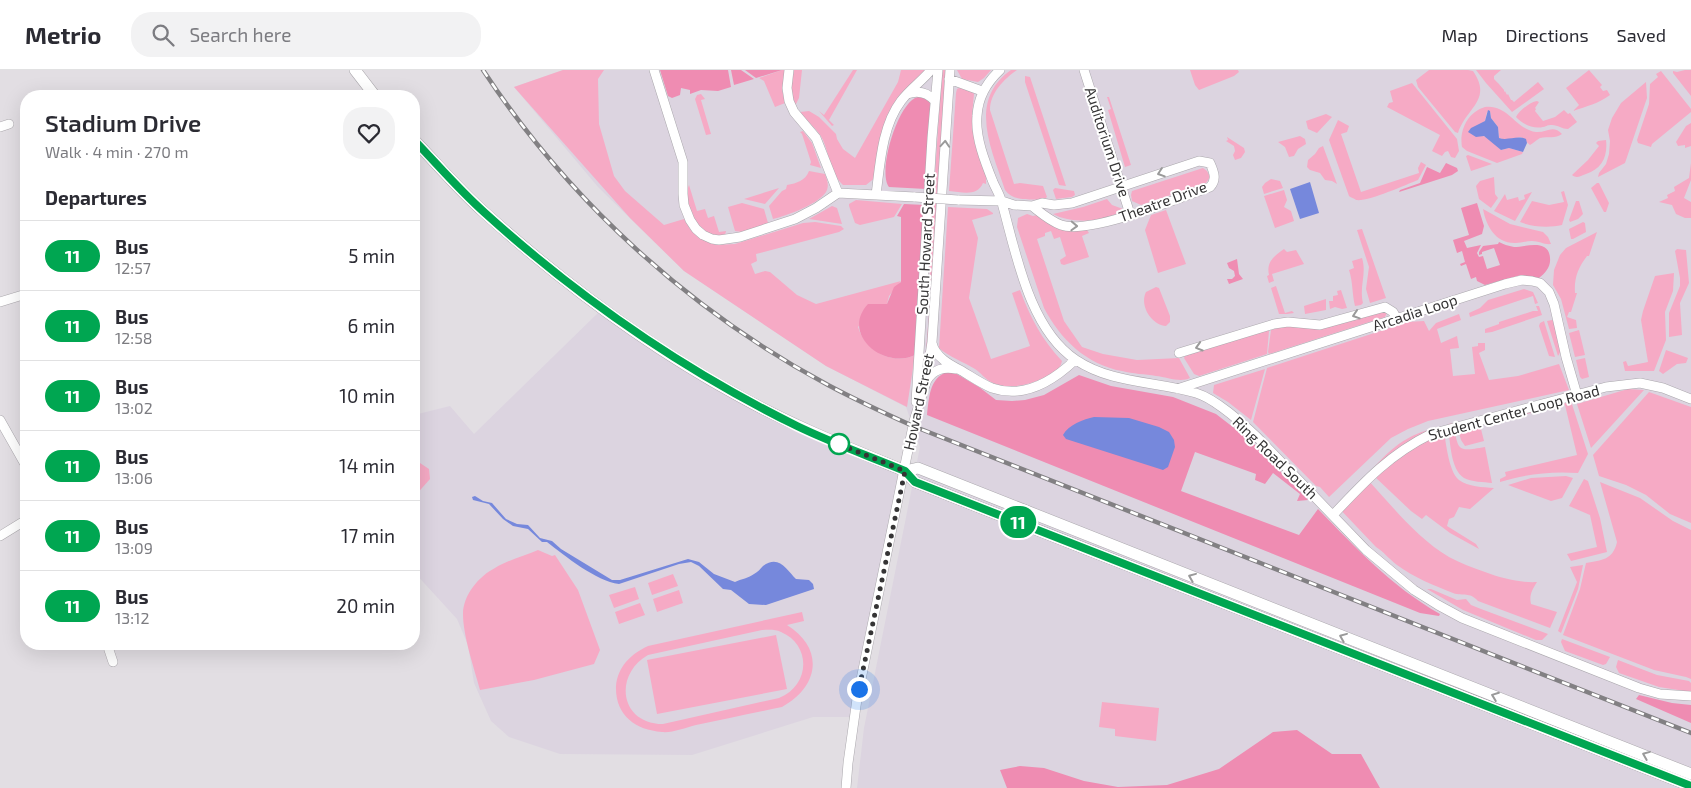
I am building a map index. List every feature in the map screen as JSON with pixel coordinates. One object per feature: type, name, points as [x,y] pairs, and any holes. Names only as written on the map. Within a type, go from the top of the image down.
[{"type":"main road","points":[[355,70],[370,90]]},
{"type":"main road","points":[[420,146],[484,212],[586,298],[648,341],[739,396],[790,422],[905,471],[915,482],[1691,786]]},
{"type":"main road","points":[[905,471],[918,468],[1691,774]]},
{"type":"street","points":[[654,70],[683,162],[684,205],[696,229],[712,239],[719,240],[734,239],[795,219],[838,194],[816,138],[794,112],[789,101],[787,88],[789,70]]},
{"type":"street","points":[[876,195],[888,128],[896,108],[906,94],[931,70]]},
{"type":"street","name":"South Howard Street","points":[[915,417],[938,70]]},
{"type":"street","name":"Ring Road South","points":[[1000,70],[982,91],[977,116],[977,130],[993,182],[1002,201],[1007,225],[1038,315],[1054,340],[1075,360],[1089,368],[1113,377],[1198,394],[1239,420],[1366,550],[1396,576],[1438,605],[1462,618],[1639,688],[1660,694],[1691,696]]},
{"type":"street","name":"Auditorium Drive","points":[[1084,70],[1130,214]]},
{"type":"street","points":[[949,74],[982,91]]},
{"type":"street","name":"Howard Street","points":[[846,788],[857,699],[915,417],[926,382],[932,342],[949,74]]},
{"type":"street","points":[[906,94],[922,92],[935,101]]},
{"type":"street","points":[[0,127],[10,124]]},
{"type":"street","name":"Theatre Drive","points":[[838,194],[1002,201],[1014,205],[1032,206],[1042,203],[1054,205],[1072,203],[1199,161],[1208,162],[1212,167],[1215,177],[1214,183],[1210,187],[1108,221],[1079,227],[1062,225],[1045,217],[1032,206]]},
{"type":"street","name":"Arcadia Loop","points":[[1177,389],[1522,280],[1538,282],[1553,299],[1577,395]]},
{"type":"street","points":[[0,302],[20,296]]},
{"type":"street","points":[[1179,354],[1282,322],[1320,325],[1385,307],[1393,312],[1397,319]]},
{"type":"street","points":[[932,342],[936,353],[957,369],[992,388],[1008,391],[1023,390],[1052,380],[1075,360]]},
{"type":"street","points":[[926,382],[938,369],[957,369]]},
{"type":"street","name":"Student Center Loop Road","points":[[1333,515],[1387,461],[1412,443],[1430,434],[1606,387],[1640,383],[1664,388],[1691,399]]},
{"type":"street","points":[[0,420],[20,455]]},
{"type":"street","points":[[0,536],[20,524]]},
{"type":"street","points":[[109,650],[114,662]]},
{"type":"shaded area","points":[[563,70],[1691,70],[1691,788],[857,788],[864,728],[920,447],[906,407],[826,366],[684,271],[598,187],[514,87]]},
{"type":"shaded area","points":[[563,70],[604,70],[598,79],[599,124],[614,176],[625,191],[664,225],[684,219],[699,238],[716,245],[735,244],[803,223],[815,222],[841,226],[844,229],[839,232],[756,254],[757,261],[751,264],[755,274],[765,271],[770,272],[797,295],[816,304],[901,281],[889,296],[887,304],[878,304],[858,327],[867,343],[881,354],[897,358],[915,355],[907,407],[826,366],[684,271],[630,218],[514,87]]},
{"type":"shaded area","points":[[660,70],[728,70],[731,87],[718,91],[701,90],[690,94],[690,90],[681,88],[680,95],[672,98],[668,96]]},
{"type":"shaded area","points":[[731,70],[741,70],[754,79],[734,85]]},
{"type":"shaded area","points":[[745,70],[782,70],[756,78]]},
{"type":"shaded area","points":[[785,70],[782,89],[785,103],[775,107],[764,81],[759,78]]},
{"type":"shaded area","points":[[794,70],[802,70],[799,98],[795,106],[791,89]]},
{"type":"shaded area","points":[[853,70],[857,70],[829,120],[834,125],[832,126],[819,111],[824,115]]},
{"type":"shaded area","points":[[901,70],[928,70],[900,99],[876,177],[866,185],[843,185],[833,170],[821,136],[800,112],[809,111],[819,117],[836,134],[843,149],[855,158],[898,82]]},
{"type":"shaded area","points":[[942,70],[947,70],[929,330],[925,361],[931,290],[929,262]]},
{"type":"shaded area","points":[[957,70],[991,70],[978,82],[962,79]]},
{"type":"shaded area","points":[[1011,70],[1017,70],[995,92],[990,110],[1014,184],[1043,186],[1047,197],[1043,200],[1017,198],[1005,190],[990,143],[986,111],[990,96],[998,82]]},
{"type":"shaded area","points":[[1190,70],[1238,70],[1239,72],[1234,76],[1199,90],[1195,85]]},
{"type":"shaded area","points":[[1429,70],[1473,71],[1478,81],[1479,97],[1458,133],[1455,132],[1418,87],[1416,80]]},
{"type":"shaded area","points":[[1476,70],[1501,70],[1494,76],[1494,79],[1514,102],[1538,82],[1544,89],[1512,112]]},
{"type":"shaded area","points":[[1589,70],[1602,85],[1600,87],[1603,91],[1607,90],[1610,95],[1597,103],[1573,111],[1579,105],[1566,88]]},
{"type":"shaded area","points":[[1691,70],[1691,96],[1673,73],[1673,71]]},
{"type":"shaded area","points":[[1661,71],[1691,109],[1691,112],[1652,144],[1651,147],[1638,143],[1637,140],[1649,104],[1650,84],[1658,77],[1656,74]]},
{"type":"shaded area","points":[[1025,76],[1030,77],[1066,186],[1059,185],[1025,82]]},
{"type":"shaded area","points":[[1646,82],[1647,98],[1625,163],[1598,177],[1606,164],[1609,154],[1610,141],[1608,130],[1612,118],[1621,103]]},
{"type":"shaded area","points":[[1412,83],[1457,139],[1459,151],[1455,158],[1451,157],[1448,151],[1442,156],[1432,151],[1440,135],[1387,107],[1389,103],[1393,102],[1390,91]]},
{"type":"shaded area","points":[[961,87],[971,90],[974,94],[972,129],[986,176],[986,184],[983,183],[977,190],[969,193],[949,191],[956,93],[957,89]]},
{"type":"shaded area","points":[[701,94],[705,99],[701,100],[711,134],[706,135],[695,99],[697,95]]},
{"type":"shaded area","points":[[918,97],[926,98],[932,105],[926,189],[889,187],[886,179],[886,167],[891,138],[903,111],[911,101]]},
{"type":"shaded area","points":[[1107,97],[1109,97],[1131,165],[1125,167],[1108,110],[1111,109]]},
{"type":"shaded area","points":[[1537,101],[1539,102],[1535,111],[1543,121],[1555,117],[1564,110],[1568,114],[1570,113],[1577,122],[1568,129],[1552,125],[1532,127],[1516,117],[1525,107]]},
{"type":"shaded area","points":[[1485,107],[1500,109],[1529,130],[1540,132],[1552,129],[1562,134],[1540,138],[1530,145],[1521,137],[1506,140],[1499,138],[1498,127],[1491,118],[1490,111],[1487,112],[1485,121],[1470,133],[1488,138],[1501,150],[1509,148],[1523,152],[1497,163],[1467,151],[1462,147],[1462,134],[1466,122],[1479,109]]},
{"type":"shaded area","points":[[1326,114],[1332,117],[1317,133],[1308,129],[1306,121]]},
{"type":"shaded area","points":[[1338,120],[1349,126],[1347,132],[1341,134],[1361,192],[1419,173],[1418,168],[1421,162],[1426,165],[1418,180],[1387,193],[1362,200],[1356,200],[1350,196],[1329,140]]},
{"type":"shaded area","points":[[1691,123],[1691,146],[1685,148],[1685,145],[1678,146],[1676,142],[1686,126]]},
{"type":"shaded area","points":[[803,131],[812,143],[821,168],[810,165],[811,162],[800,132]]},
{"type":"shaded area","points":[[1300,136],[1305,139],[1306,144],[1298,149],[1294,156],[1289,157],[1285,147],[1278,142]]},
{"type":"shaded area","points":[[1227,137],[1244,148],[1245,152],[1241,158],[1235,160],[1233,155],[1235,151],[1234,146],[1226,141],[1228,140]]},
{"type":"shaded area","points":[[1606,140],[1605,156],[1600,165],[1592,172],[1575,177],[1572,175],[1599,146],[1596,143]]},
{"type":"shaded area","points":[[1323,146],[1337,184],[1325,180],[1320,173],[1307,167],[1308,160]]},
{"type":"shaded area","points":[[1468,155],[1492,164],[1471,171],[1466,156]]},
{"type":"shaded area","points":[[1446,163],[1457,168],[1458,171],[1452,175],[1399,192],[1420,183],[1427,167],[1440,173]]},
{"type":"shaded area","points":[[1691,163],[1691,180],[1684,198],[1691,202],[1691,218],[1685,218],[1676,214],[1672,205],[1659,202],[1668,198],[1667,195],[1675,191],[1674,187],[1689,178]]},
{"type":"shaded area","points":[[1203,168],[1210,177],[1206,183],[1141,205],[1132,201],[1132,191]]},
{"type":"shaded area","points":[[809,171],[825,174],[828,186],[824,195],[803,208],[773,219],[769,206],[786,189],[787,185],[800,181]]},
{"type":"shaded area","points":[[1494,177],[1495,194],[1498,198],[1491,208],[1479,199],[1476,186],[1480,181]]},
{"type":"shaded area","points":[[1271,179],[1280,181],[1283,188],[1264,194],[1262,187]]},
{"type":"shaded area","points":[[1599,183],[1609,203],[1606,212],[1604,212],[1591,188]]},
{"type":"shaded area","points":[[689,185],[697,211],[705,209],[708,218],[714,216],[719,232],[726,231],[725,235],[716,235],[708,232],[695,219],[690,211],[688,202],[687,193]]},
{"type":"shaded area","points":[[779,188],[765,204],[744,199]]},
{"type":"shaded area","points":[[1055,188],[1074,191],[1075,195],[1056,199],[1053,190]]},
{"type":"shaded area","points":[[1284,190],[1287,200],[1284,207],[1291,211],[1294,221],[1275,228],[1264,196]]},
{"type":"shaded area","points":[[1564,191],[1568,205],[1562,225],[1541,226],[1520,222],[1532,201],[1549,205],[1564,202],[1561,192]]},
{"type":"shaded area","points":[[1532,192],[1515,221],[1494,211],[1505,194],[1507,200],[1518,197],[1519,201],[1525,199],[1524,195]]},
{"type":"shaded area","points":[[1107,199],[1112,205],[1123,209],[1108,217],[1079,221],[1053,214],[1083,207]]},
{"type":"shaded area","points":[[856,200],[902,204],[894,217],[860,225],[855,223],[849,206],[849,204]]},
{"type":"shaded area","points":[[1576,201],[1579,201],[1583,214],[1578,219],[1570,222],[1569,220]]},
{"type":"shaded area","points":[[742,203],[764,209],[768,223],[742,232],[735,231],[728,207]]},
{"type":"shaded area","points":[[1477,203],[1484,226],[1482,234],[1464,241],[1467,248],[1481,245],[1477,253],[1479,257],[1483,256],[1487,269],[1500,265],[1494,248],[1479,255],[1483,246],[1498,244],[1499,242],[1514,247],[1536,245],[1546,248],[1549,252],[1550,264],[1539,278],[1521,275],[1485,285],[1477,281],[1476,277],[1471,279],[1466,264],[1461,266],[1460,264],[1465,262],[1462,251],[1457,253],[1453,240],[1469,235],[1461,208]]},
{"type":"shaded area","points":[[904,204],[925,205],[915,355],[891,358],[869,346],[862,337],[859,327],[861,315],[868,304],[887,304],[894,287],[901,282],[901,217],[897,216]]},
{"type":"shaded area","points":[[832,206],[837,208],[842,224],[809,219]]},
{"type":"shaded area","points":[[948,207],[987,209],[993,213],[972,220],[978,238],[969,298],[991,359],[1030,346],[1012,293],[1020,290],[1037,328],[1062,361],[1057,370],[1052,374],[1024,385],[1004,386],[989,381],[975,369],[939,348]]},
{"type":"shaded area","points":[[1483,209],[1510,224],[1543,232],[1551,244],[1535,241],[1509,243],[1503,240],[1493,233],[1489,227]]},
{"type":"shaded area","points":[[1166,210],[1186,264],[1158,273],[1145,230],[1151,215]]},
{"type":"shaded area","points":[[1027,214],[1037,215],[1078,230],[1087,230],[1089,233],[1082,236],[1089,257],[1064,265],[1061,264],[1060,260],[1066,256],[1060,237],[1054,239],[1051,231],[1037,239],[1064,321],[1082,347],[1103,354],[1137,360],[1179,358],[1190,378],[1178,380],[1109,368],[1086,357],[1066,340],[1044,308],[1017,227],[1018,218]]},
{"type":"shaded area","points":[[1583,222],[1585,223],[1586,232],[1571,239],[1569,229]]},
{"type":"shaded area","points":[[1362,229],[1386,298],[1370,303],[1366,289],[1369,267],[1357,230]]},
{"type":"shaded area","points":[[1597,232],[1589,256],[1584,260],[1577,273],[1575,293],[1577,293],[1571,312],[1569,312],[1567,317],[1576,320],[1577,328],[1569,329],[1561,299],[1553,285],[1554,270],[1560,255],[1566,248]]},
{"type":"shaded area","points":[[1284,249],[1287,252],[1296,250],[1304,264],[1272,274],[1274,281],[1269,283],[1267,276],[1269,275],[1270,263]]},
{"type":"shaded area","points":[[1677,249],[1686,250],[1689,283],[1680,303],[1682,335],[1669,337],[1669,313],[1680,286],[1675,251]]},
{"type":"shaded area","points":[[1362,258],[1364,269],[1363,303],[1355,306],[1349,270],[1354,268],[1352,261]]},
{"type":"shaded area","points":[[1237,259],[1239,274],[1243,279],[1229,284],[1227,279],[1232,279],[1235,276],[1234,271],[1229,268],[1227,263]]},
{"type":"shaded area","points":[[1674,273],[1673,291],[1665,312],[1666,340],[1654,371],[1625,371],[1623,362],[1626,361],[1628,366],[1648,362],[1641,320],[1643,311],[1655,276]]},
{"type":"shaded area","points":[[1276,286],[1285,313],[1292,311],[1294,313],[1279,314],[1271,288]]},
{"type":"shaded area","points":[[1156,287],[1159,288],[1170,316],[1170,322],[1166,326],[1156,322],[1148,314],[1144,303],[1146,292]]},
{"type":"shaded area","points":[[1524,289],[1533,292],[1538,303],[1535,304],[1533,296],[1470,317],[1469,313],[1480,308],[1488,300]]},
{"type":"shaded area","points":[[1341,290],[1347,308],[1335,307],[1330,309],[1329,301],[1333,301],[1333,296],[1338,295],[1337,291]]},
{"type":"shaded area","points":[[1326,299],[1326,310],[1305,314],[1304,306]]},
{"type":"shaded area","points":[[1536,306],[1539,306],[1542,315],[1485,333],[1485,329],[1499,324],[1499,322],[1538,311]]},
{"type":"shaded area","points":[[602,309],[739,396],[905,471],[855,717],[813,717],[692,755],[560,754],[509,737],[491,721],[474,683],[468,645],[457,619],[420,579],[420,414],[450,406],[474,434]]},
{"type":"shaded area","points":[[1381,309],[1387,313],[1385,317],[1269,354],[1268,352],[1271,330],[1275,329],[1275,327],[1281,325],[1315,328]]},
{"type":"shaded area","points":[[1459,314],[1461,320],[1437,329],[1441,343],[1457,336],[1459,348],[1450,349],[1453,376],[1475,374],[1472,347],[1478,346],[1478,343],[1485,343],[1485,350],[1479,353],[1489,380],[1518,376],[1559,364],[1569,390],[1428,421],[1408,429],[1391,438],[1329,497],[1253,422],[1267,368],[1408,322],[1424,321],[1429,331],[1436,323]]},
{"type":"shaded area","points":[[1544,321],[1555,357],[1549,356],[1539,326]]},
{"type":"shaded area","points":[[1547,321],[1554,321],[1561,351],[1558,356]]},
{"type":"shaded area","points":[[1268,329],[1267,354],[1199,376],[1194,374],[1184,358],[1185,356]]},
{"type":"shaded area","points":[[1579,330],[1585,355],[1575,357],[1569,333]]},
{"type":"shaded area","points":[[1666,350],[1688,358],[1686,363],[1677,364],[1663,374],[1659,371]]},
{"type":"shaded area","points":[[1585,358],[1589,377],[1582,379],[1576,360]]},
{"type":"shaded area","points":[[1265,369],[1251,420],[1213,393],[1214,385]]},
{"type":"shaded area","points":[[947,372],[955,373],[979,387],[996,400],[1025,400],[1044,395],[1079,375],[1111,386],[1173,397],[1216,414],[1251,441],[1308,500],[1297,501],[1300,494],[1273,473],[1265,484],[1255,480],[1256,474],[1195,452],[1181,491],[1299,535],[1318,509],[1390,579],[1440,614],[1439,616],[1420,613],[927,415],[929,396],[933,384],[941,375]]},
{"type":"shaded area","points":[[1628,389],[1644,390],[1591,448],[1577,404]]},
{"type":"shaded area","points":[[1649,392],[1691,407],[1691,523],[1670,514],[1646,495],[1626,485],[1599,476],[1593,455]]},
{"type":"shaded area","points":[[1570,398],[1588,454],[1578,473],[1558,472],[1539,474],[1500,482],[1500,479],[1506,476],[1505,472],[1577,455],[1565,405],[1480,425],[1484,441],[1465,446],[1461,440],[1456,423]]},
{"type":"shaded area","points":[[1453,423],[1456,439],[1460,447],[1469,449],[1485,447],[1492,483],[1470,480],[1459,474],[1453,461],[1450,445],[1448,424]]},
{"type":"shaded area","points":[[1443,427],[1448,455],[1455,476],[1467,484],[1494,488],[1470,509],[1459,507],[1454,517],[1449,519],[1447,526],[1476,544],[1479,549],[1450,533],[1426,515],[1422,519],[1411,511],[1374,476],[1372,470],[1403,441],[1422,432]]},
{"type":"shaded area","points":[[420,463],[429,469],[430,479],[420,490]]},
{"type":"shaded area","points":[[1566,476],[1573,478],[1562,498],[1551,501],[1508,485],[1531,478]]},
{"type":"shaded area","points":[[1584,479],[1588,481],[1600,518],[1607,552],[1571,561],[1567,554],[1597,547],[1590,515],[1569,506]]},
{"type":"shaded area","points":[[1368,480],[1426,541],[1449,557],[1497,576],[1517,581],[1537,582],[1531,593],[1531,604],[1557,612],[1550,628],[1478,601],[1472,596],[1457,594],[1424,581],[1394,563],[1336,505]]},
{"type":"shaded area","points":[[1600,482],[1640,498],[1673,521],[1691,530],[1691,679],[1654,670],[1563,635],[1580,589],[1586,563],[1602,560],[1610,556],[1617,542]]},
{"type":"shaded area","points":[[538,550],[552,556],[555,555],[578,590],[600,650],[594,664],[534,680],[480,690],[463,623],[466,600],[473,587],[489,571]]},
{"type":"shaded area","points":[[1583,565],[1578,589],[1561,633],[1558,631],[1577,582],[1570,567]]},
{"type":"shaded area","points":[[673,574],[678,586],[652,595],[648,583]]},
{"type":"shaded area","points":[[635,587],[639,599],[614,608],[609,595]]},
{"type":"shaded area","points":[[1427,589],[1457,600],[1466,599],[1471,605],[1548,634],[1542,640],[1536,640],[1463,610]]},
{"type":"shaded area","points":[[679,590],[683,603],[657,612],[653,599]]},
{"type":"shaded area","points":[[640,603],[645,615],[619,624],[615,612]]},
{"type":"shaded area","points":[[802,612],[804,621],[787,625],[799,634],[807,645],[812,656],[813,667],[804,689],[782,707],[674,731],[652,731],[635,724],[623,713],[619,705],[616,686],[619,672],[626,662],[648,646]],"holes":[[[762,630],[779,631],[791,638],[798,646],[802,655],[803,665],[797,684],[779,698],[663,724],[649,722],[638,716],[630,707],[626,697],[626,686],[630,674],[637,664],[648,655]]]},
{"type":"shaded area","points":[[776,635],[787,689],[657,714],[647,660]]},
{"type":"shaded area","points":[[1562,639],[1610,657],[1606,664],[1603,665],[1565,651],[1561,642]]},
{"type":"shaded area","points":[[1618,660],[1657,675],[1689,681],[1691,683],[1691,692],[1659,687],[1619,673],[1616,667]]},
{"type":"shaded area","points":[[1639,695],[1672,703],[1691,705],[1691,723],[1636,699]]},
{"type":"shaded area","points":[[1102,702],[1159,708],[1156,741],[1115,736],[1115,729],[1099,727]]},
{"type":"shaded area","points":[[1297,730],[1332,754],[1361,754],[1380,788],[1007,788],[1000,770],[1020,766],[1044,768],[1084,781],[1118,787],[1167,785],[1219,769],[1273,732]]},
{"type":"water","points":[[1488,110],[1498,127],[1499,138],[1526,139],[1527,143],[1523,152],[1509,148],[1501,150],[1484,136],[1476,137],[1468,132],[1471,128],[1485,121]]},
{"type":"water","points":[[1310,182],[1319,213],[1300,219],[1290,189]]},
{"type":"water","points":[[1094,417],[1129,418],[1169,432],[1174,440],[1175,447],[1168,467],[1163,470],[1066,439],[1063,435],[1072,425]]},
{"type":"water","points":[[475,496],[483,501],[492,503],[506,519],[517,524],[528,525],[540,538],[552,541],[561,549],[612,580],[620,580],[688,559],[699,562],[714,574],[735,582],[752,575],[769,563],[778,562],[796,579],[809,580],[813,584],[814,589],[766,605],[749,604],[731,590],[723,589],[699,566],[691,562],[679,564],[619,584],[610,582],[581,567],[547,542],[542,542],[528,529],[513,526],[503,519],[489,504],[473,500],[472,497]]},
{"type":"railway","points":[[483,70],[517,118],[554,164],[594,208],[636,249],[728,323],[777,356],[828,385],[913,426],[1691,733]]},
{"type":"bus line","name":"11","points":[[420,146],[484,212],[586,298],[663,351],[739,396],[798,426],[905,471],[915,482],[1691,786]]},
{"type":"route","points":[[839,444],[836,443],[905,471],[859,689]]}]
